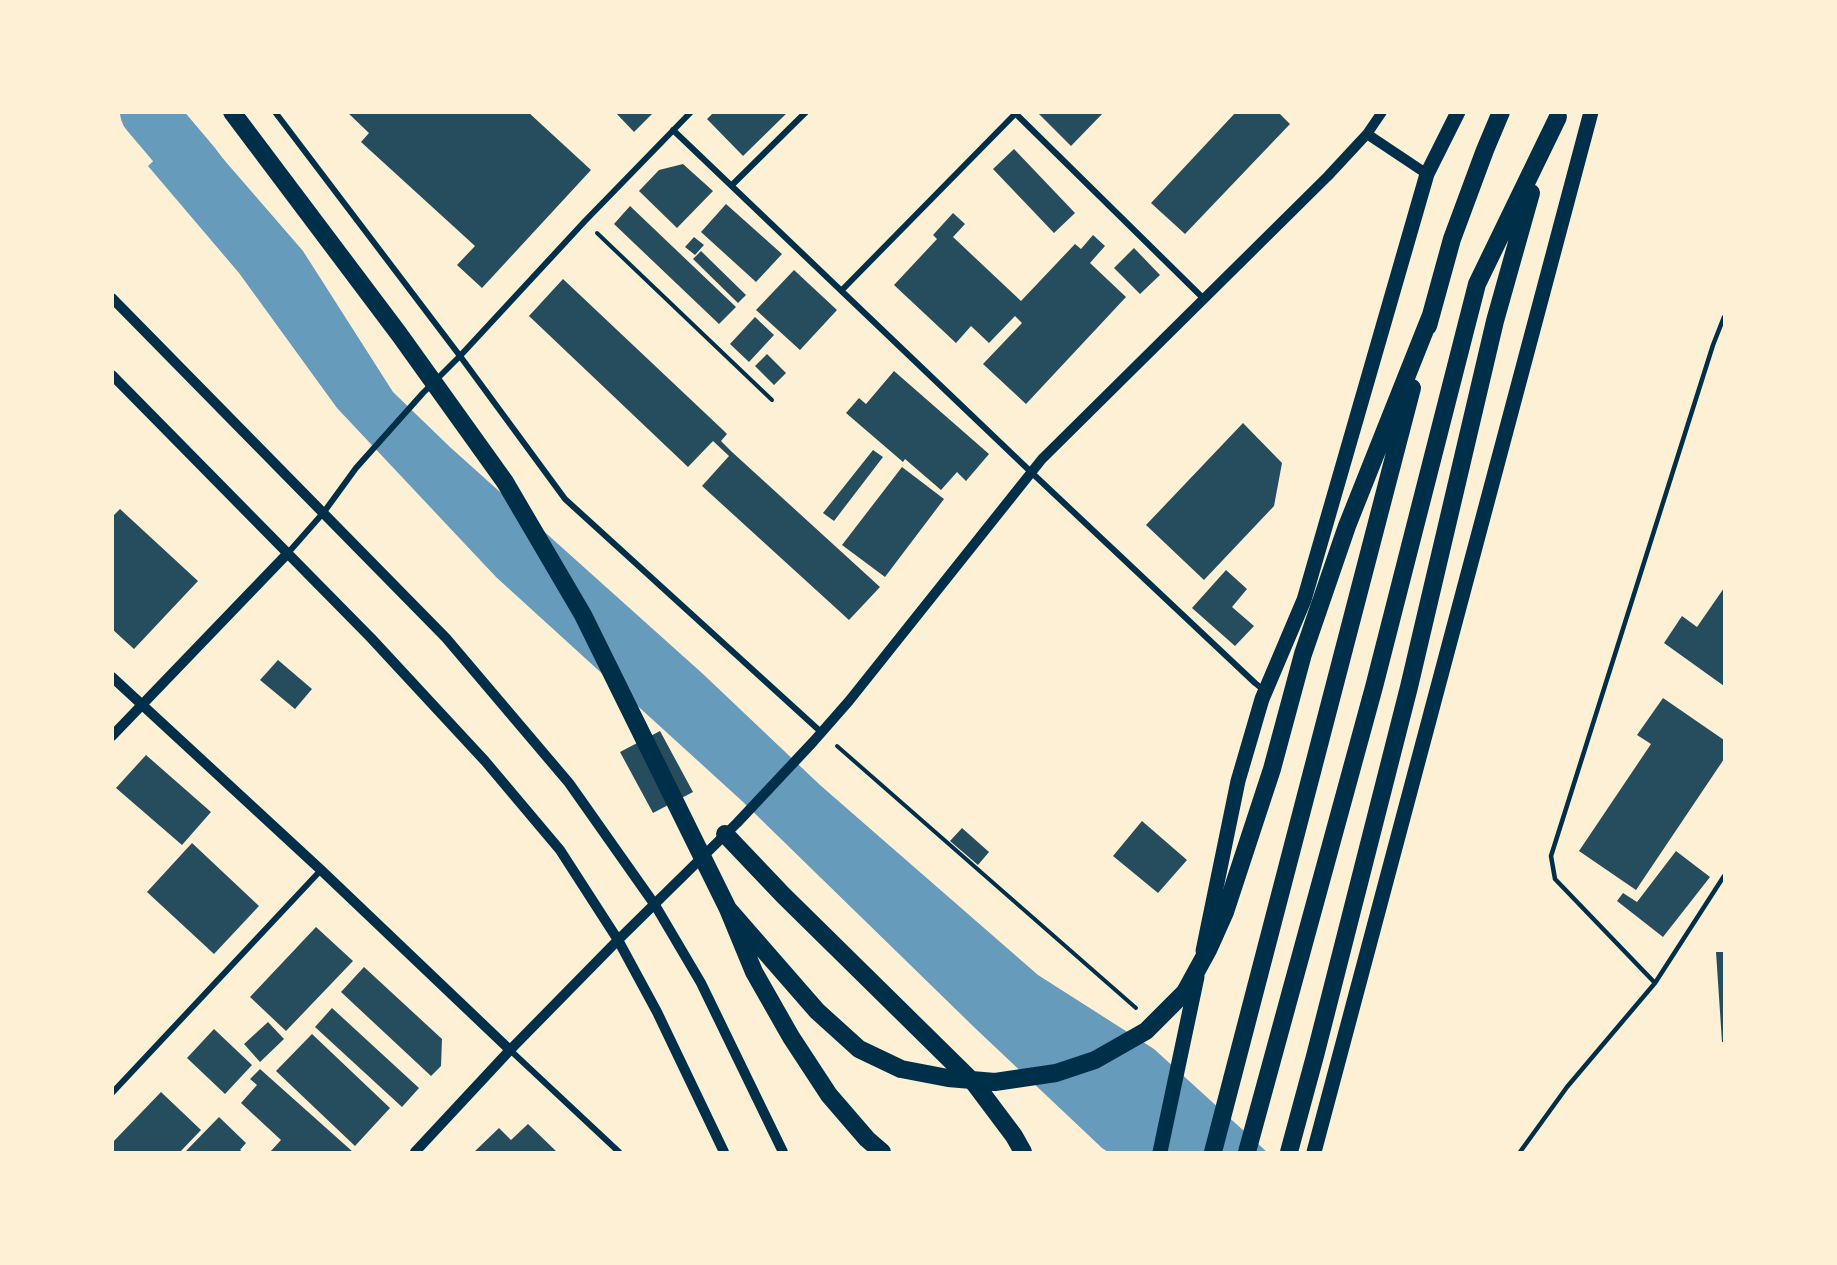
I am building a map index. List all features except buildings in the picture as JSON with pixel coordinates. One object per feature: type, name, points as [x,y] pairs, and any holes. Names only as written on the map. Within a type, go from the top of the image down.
[{"type":"highway","points":[[232,112],[399,334],[505,482],[584,615],[728,909],[754,972],[791,1037],[829,1095],[867,1139],[882,1152]]},
{"type":"highway","points":[[1213,1152],[1452,238],[1501,112]]},
{"type":"highway","points":[[1247,1152],[1374,687],[1477,284],[1559,115]]},
{"type":"highway","points":[[1289,1152],[1406,698],[1510,262],[1529,196],[1559,115]]},
{"type":"highway","points":[[728,909],[817,1011],[842,1034],[859,1049],[902,1069],[948,1078],[995,1082],[1056,1073],[1095,1060],[1146,1031],[1185,992],[1225,912],[1272,769],[1303,654],[1343,537],[1431,315]]},
{"type":"highway","points":[[731,828],[823,935],[975,1083],[1023,1152]]},
{"type":"main road","points":[[1160,1152],[1238,782],[1266,691],[1304,600],[1427,174],[1458,112]]},
{"type":"main road","points":[[1314,1152],[1591,112]]},
{"type":"street","points":[[275,112],[565,499],[820,732]]},
{"type":"street","points":[[112,736],[288,553],[324,512],[356,468],[423,393],[691,112]]},
{"type":"street","points":[[732,185],[806,112]]},
{"type":"street","points":[[415,1152],[510,1050],[731,828],[813,742],[849,701],[1042,459],[1328,176],[1367,135],[1382,112]]},
{"type":"street","points":[[842,290],[1015,113],[1204,299]]},
{"type":"street","points":[[673,130],[1031,472],[1266,691]]},
{"type":"street","points":[[1367,135],[1427,174]]},
{"type":"street","points":[[112,298],[446,638],[569,783],[655,904],[701,983],[783,1152]]},
{"type":"street","points":[[112,375],[288,553],[485,761],[560,850],[618,940],[657,1012],[724,1152]]},
{"type":"street","points":[[112,677],[321,870],[619,1152]]},
{"type":"street","points":[[112,1093],[321,870]]},
{"type":"lane","points":[[1655,983],[1555,879],[1551,856],[1713,345],[1725,317]]},
{"type":"lane","points":[[1520,1152],[1567,1087],[1655,983],[1725,876]]},
{"type":"path","points":[[585,221],[772,400]]},
{"type":"path","points":[[820,732],[1138,1010]]},
{"type":"water","points":[[193,124],[303,251],[393,392],[451,448],[703,674],[820,785],[1038,975],[1154,1049],[1267,1152],[1108,1152],[1102,1148],[742,801],[496,577],[337,408],[239,273],[148,166]]},
{"type":"waterway","points":[[148,112],[221,203]]}]
